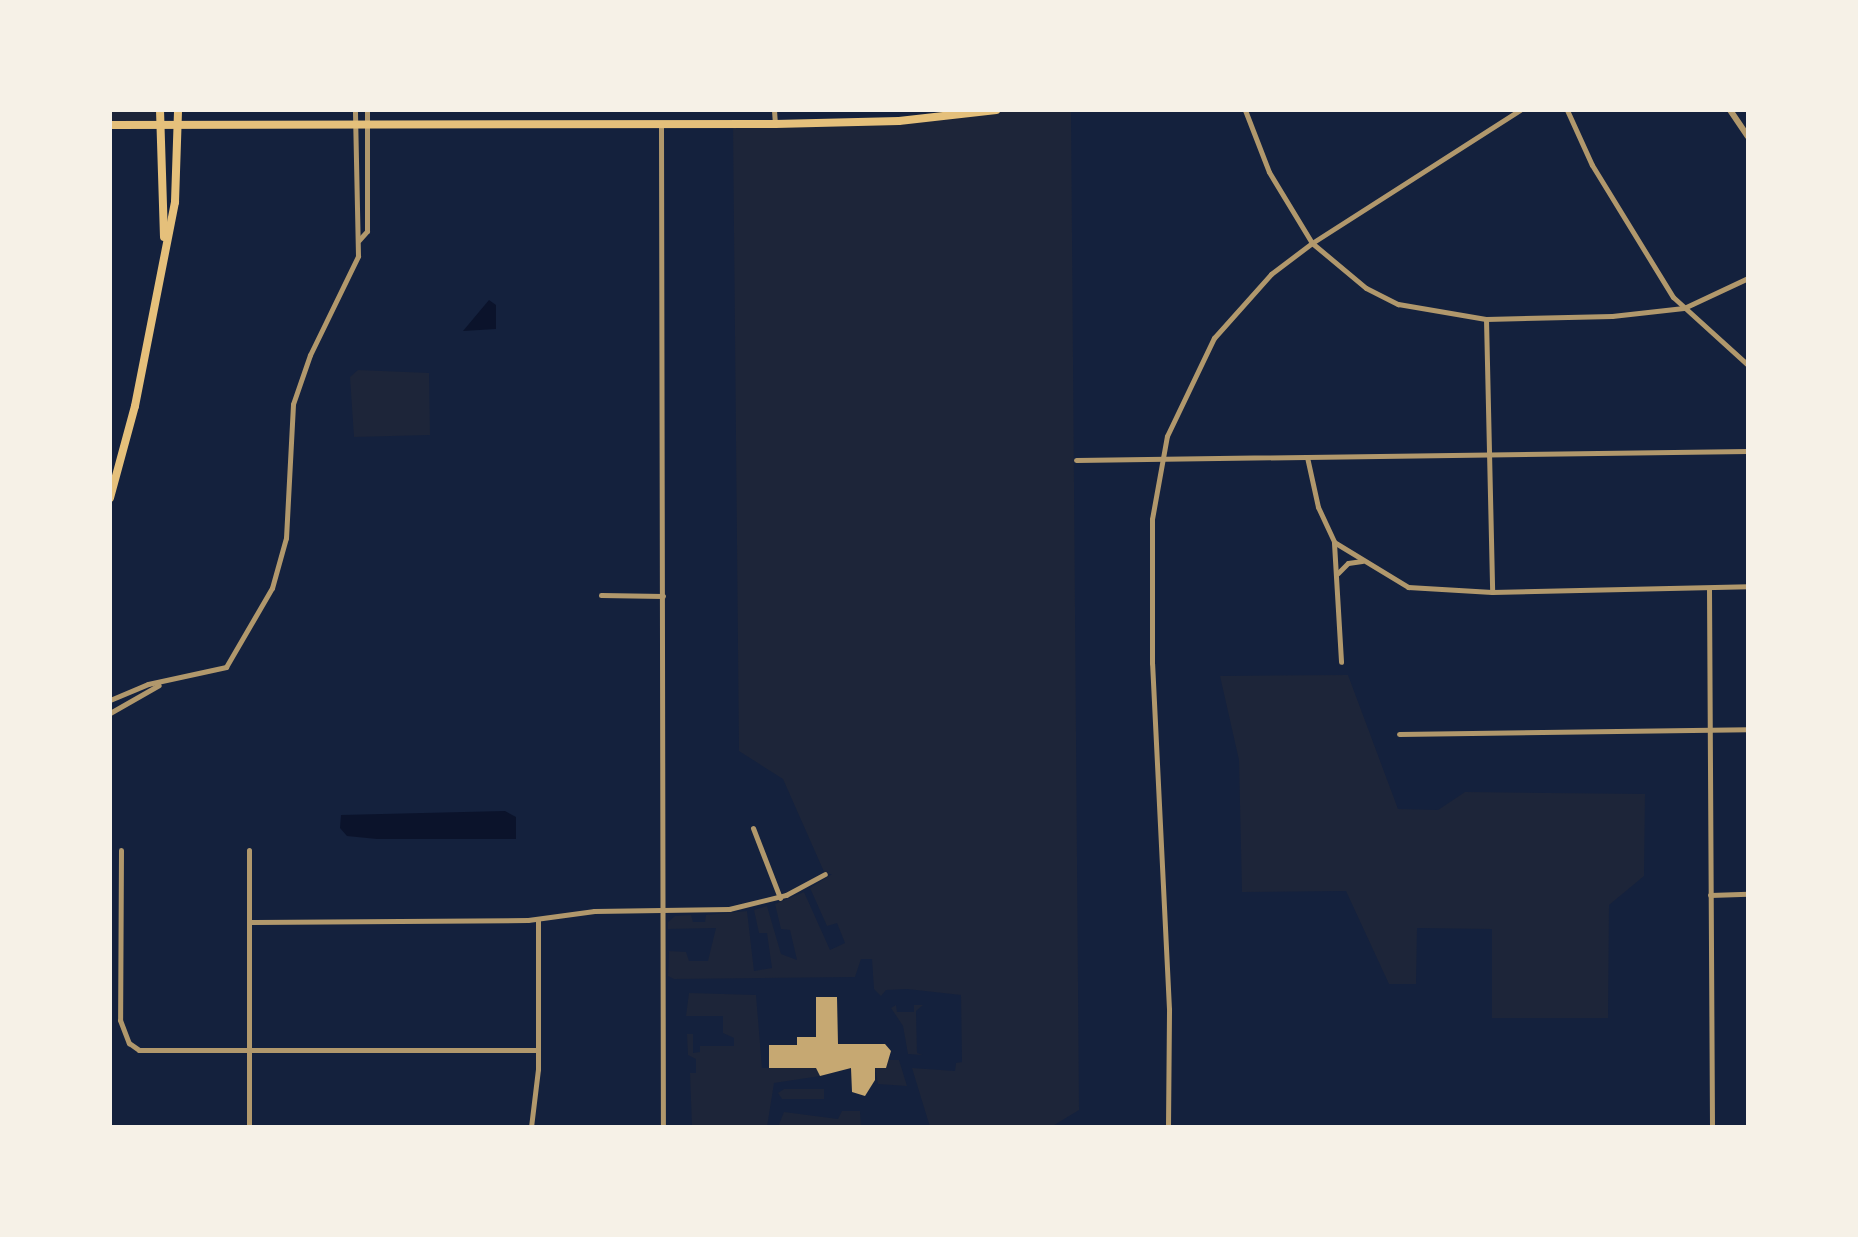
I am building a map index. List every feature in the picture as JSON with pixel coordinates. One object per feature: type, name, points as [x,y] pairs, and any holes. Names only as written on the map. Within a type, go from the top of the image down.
[{"type":"main road","points":[[160,110],[164,245]]},
{"type":"main road","points":[[110,498],[135,406],[164,245],[175,202],[178,110]]},
{"type":"main road","points":[[110,125],[775,124],[899,121],[996,110]]},
{"type":"street","points":[[355,110],[354,227],[359,240]]},
{"type":"street","points":[[110,700],[226,667],[272,588],[286,538],[293,404],[310,355],[348,283],[359,240],[367,231],[367,110]]},
{"type":"street","points":[[774,110],[775,124]]},
{"type":"street","points":[[1245,110],[1251,137],[1312,243],[1366,288],[1398,304],[1486,319],[1684,308],[1748,278]]},
{"type":"street","points":[[1168,1127],[1169,1009],[1152,663],[1152,519],[1161,460],[1179,404],[1214,338],[1271,274],[1312,243],[1520,110]]},
{"type":"street","points":[[1567,110],[1592,165],[1684,308],[1748,365]]},
{"type":"street","points":[[1730,110],[1748,137]]},
{"type":"street","points":[[661,124],[663,1127]]},
{"type":"street","points":[[1486,319],[1492,592]]},
{"type":"street","points":[[1076,460],[1748,451]]},
{"type":"street","points":[[1307,457],[1318,507],[1334,542],[1341,662]]},
{"type":"street","points":[[1334,542],[1408,587],[1492,592],[1748,586]]},
{"type":"street","points":[[1337,574],[1344,565],[1362,561]]},
{"type":"street","points":[[1709,589],[1712,1127]]},
{"type":"street","points":[[601,595],[663,596]]},
{"type":"street","points":[[110,713],[160,684]]},
{"type":"street","points":[[1399,734],[1748,729]]},
{"type":"street","points":[[753,828],[780,898]]},
{"type":"street","points":[[121,850],[120,1020],[129,1043],[151,1053],[538,1050]]},
{"type":"street","points":[[249,850],[249,1127]]},
{"type":"street","points":[[249,922],[538,919],[594,911],[729,909],[780,898],[825,874]]},
{"type":"street","points":[[1710,895],[1748,894]]},
{"type":"street","points":[[531,1127],[538,1050],[538,919]]},
{"type":"shaded area","points":[[110,110],[160,110],[160,125],[110,125]]},
{"type":"shaded area","points":[[996,110],[1071,110],[1079,1110],[1051,1127],[930,1127],[912,1068],[955,1071],[956,1063],[962,1062],[961,995],[907,989],[886,990],[881,996],[874,989],[872,959],[861,959],[855,977],[674,979],[668,976],[669,951],[686,952],[689,961],[708,961],[716,928],[668,929],[668,922],[675,916],[691,915],[693,922],[705,922],[706,915],[747,911],[754,971],[772,968],[767,933],[759,933],[754,910],[767,906],[781,954],[797,960],[790,930],[781,929],[775,904],[804,892],[830,950],[845,943],[837,923],[827,926],[810,888],[832,874],[825,874],[783,779],[739,751],[733,124],[899,121]]},
{"type":"shaded area","points":[[489,300],[496,305],[496,329],[463,331]]},
{"type":"shaded area","points":[[358,370],[429,373],[430,435],[354,437],[350,377]]},
{"type":"shaded area","points":[[1348,675],[1398,809],[1438,810],[1465,792],[1645,794],[1644,876],[1609,905],[1608,1018],[1492,1018],[1492,929],[1417,928],[1416,984],[1389,984],[1346,891],[1242,892],[1239,760],[1220,676]]},
{"type":"shaded area","points":[[505,811],[516,817],[516,839],[377,839],[347,836],[340,828],[341,815]]},
{"type":"shaded area","points":[[689,993],[756,995],[762,1068],[816,1068],[820,1076],[774,1083],[767,1127],[692,1127],[690,1073],[696,1073],[696,1059],[688,1055],[687,1034],[693,1034],[693,1053],[700,1052],[700,1046],[734,1046],[734,1038],[723,1033],[723,1016],[686,1016]]},
{"type":"shaded area","points":[[896,1005],[897,1012],[914,1012],[914,1005],[923,1005],[916,1011],[917,1053],[923,1055],[908,1054],[903,1026],[891,1008]]},
{"type":"shaded area","points":[[886,1060],[899,1060],[907,1086],[878,1084],[875,1068]]},
{"type":"shaded area","points":[[784,1089],[824,1089],[824,1099],[782,1099],[778,1093]]},
{"type":"shaded area","points":[[842,1111],[860,1111],[861,1127],[778,1127],[784,1112],[838,1119]]},
{"type":"building","points":[[816,997],[837,997],[838,1044],[885,1044],[891,1051],[886,1068],[875,1068],[875,1080],[865,1096],[852,1092],[851,1068],[820,1076],[816,1068],[769,1068],[769,1045],[797,1045],[797,1037],[816,1037]]}]
